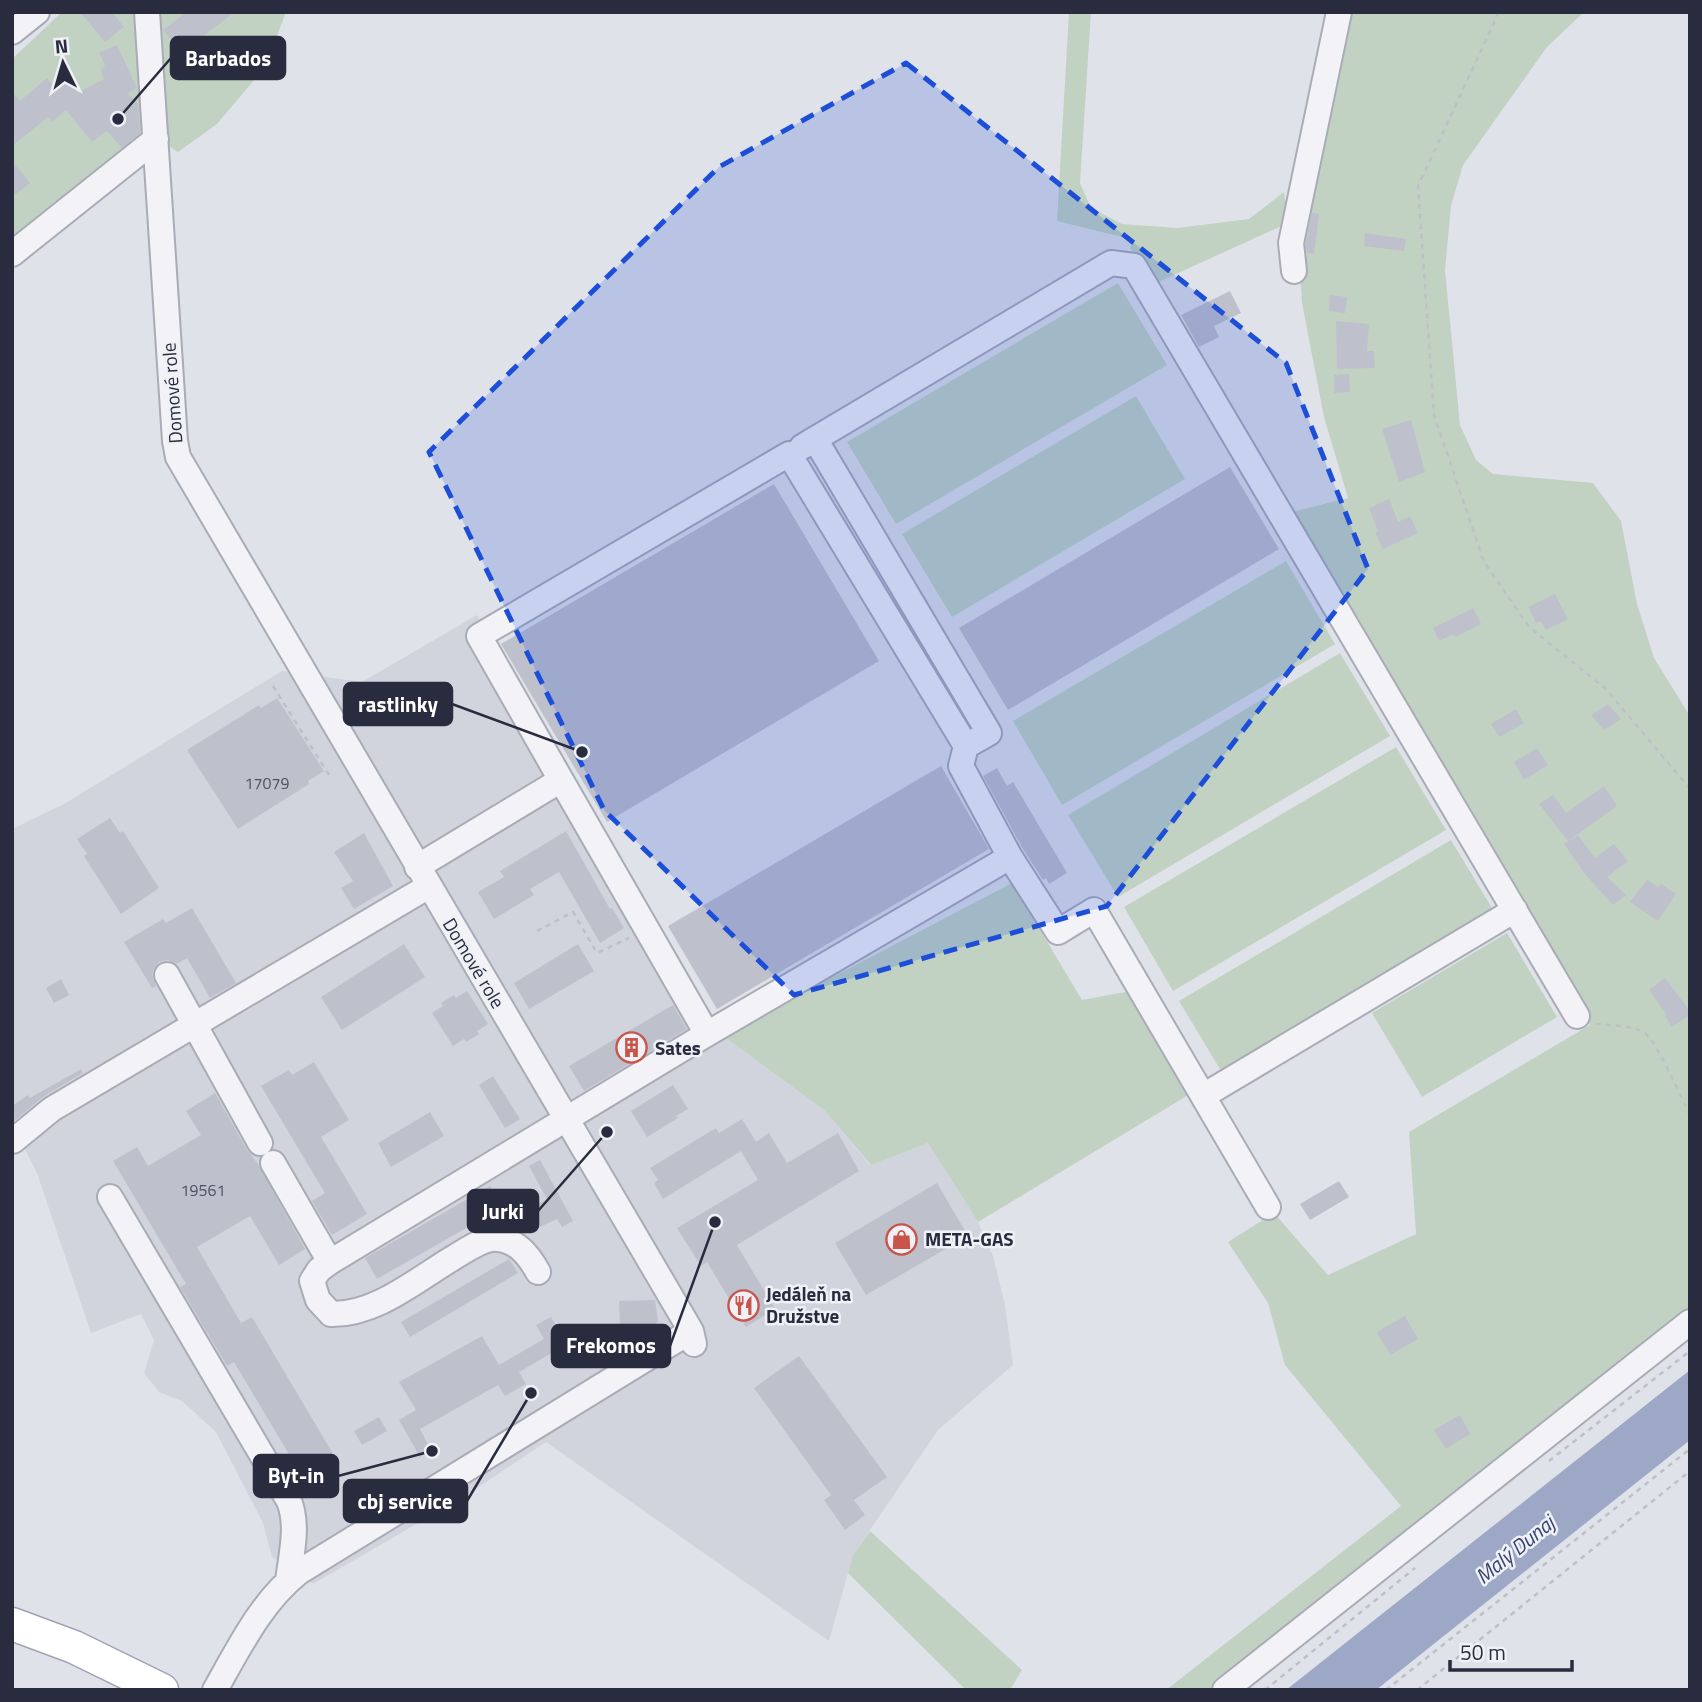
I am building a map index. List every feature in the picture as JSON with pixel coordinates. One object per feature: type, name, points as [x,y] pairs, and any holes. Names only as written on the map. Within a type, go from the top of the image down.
[{"type":"main road","points":[[12,1624],[74,1647],[162,1690]]},
{"type":"street","points":[[12,32],[37,12]]},
{"type":"street","name":"Domové role","points":[[147,12],[178,457],[693,1338],[288,1581],[264,1609],[215,1690]]},
{"type":"street","points":[[1294,271],[1291,243],[1339,12]]},
{"type":"street","points":[[12,254],[156,139]]},
{"type":"street","points":[[708,1034],[480,636],[1111,263],[1134,266],[1577,1016]]},
{"type":"street","points":[[815,439],[989,733],[966,746]]},
{"type":"street","points":[[789,454],[966,746],[961,766],[1010,857],[1058,932],[1094,910],[1268,1207]]},
{"type":"street","points":[[13,1141],[52,1109],[194,1025],[423,876],[561,780]]},
{"type":"street","points":[[538,1272],[530,1257],[515,1244],[496,1238],[471,1247],[377,1304],[347,1314],[331,1314],[318,1300],[312,1282],[319,1270],[330,1262],[708,1034],[1010,857]]},
{"type":"street","points":[[1203,1096],[1514,910]]},
{"type":"street","points":[[167,975],[330,1262]]},
{"type":"street","points":[[110,1197],[289,1501],[293,1511],[294,1541],[288,1581]]},
{"type":"street","points":[[1224,1690],[1690,1322]]},
{"type":"path","points":[[1499,12],[1418,186],[1434,415],[1484,562],[1528,627],[1606,689],[1690,789]]},
{"type":"path","points":[[273,686],[331,778]]},
{"type":"path","points":[[537,931],[573,912],[597,953],[647,929]]},
{"type":"path","points":[[1577,1016],[1590,1023],[1624,1027],[1645,1033],[1658,1052],[1690,1115]]},
{"type":"path","points":[[1545,1465],[1690,1351]]},
{"type":"path","points":[[1385,1690],[1690,1449]]},
{"type":"path","points":[[1417,1690],[1690,1471]]},
{"type":"path","points":[[1265,1690],[1415,1568]]},
{"type":"highlighted area","points":[[906,63],[1286,363],[1368,569],[1107,906],[794,995],[604,810],[429,452],[719,167]]},
{"type":"shaded area","points":[[477,615],[722,1035],[824,1110],[870,1165],[928,1143],[978,1222],[993,1256],[1005,1305],[1013,1365],[938,1430],[853,1555],[829,1641],[546,1442],[468,1494],[313,1584],[272,1557],[263,1523],[216,1432],[182,1401],[159,1392],[144,1373],[154,1340],[141,1314],[91,1333],[37,1173],[12,1124],[12,829],[64,804],[282,671],[362,682]]},
{"type":"green space","points":[[62,12],[286,12],[265,67],[217,124],[178,152],[150,135],[12,244],[12,59]]},
{"type":"green space","points":[[1069,12],[1091,12],[1080,183],[1091,208],[1122,224],[1178,228],[1249,219],[1284,192],[1288,223],[1154,284],[1130,248],[1134,240],[1057,221]]},
{"type":"green space","points":[[1348,12],[1584,12],[1547,47],[1463,165],[1451,206],[1445,270],[1460,425],[1476,460],[1493,474],[1593,483],[1621,521],[1637,604],[1654,658],[1690,716],[1690,1317],[1421,1529],[1210,1690],[1166,1690],[1401,1506],[1285,1365],[1268,1303],[1228,1242],[1274,1213],[1328,1275],[1416,1234],[1409,1132],[1590,1025],[1288,513],[1348,498],[1324,417],[1302,303],[1298,236]]},
{"type":"green space","points":[[1118,283],[1167,365],[896,524],[847,442]]},
{"type":"green space","points":[[1136,396],[1185,479],[952,617],[902,534]]},
{"type":"green space","points":[[1286,561],[1335,644],[1062,805],[1013,721]]},
{"type":"green space","points":[[1340,653],[1390,736],[1118,897],[1068,815]]},
{"type":"green space","points":[[1396,747],[1446,830],[1173,991],[1124,907]]},
{"type":"green space","points":[[1451,840],[1501,923],[1229,1084],[1179,1001]]},
{"type":"green space","points":[[1012,883],[1082,1000],[1136,990],[1195,1091],[978,1222],[928,1143],[871,1165],[824,1110],[722,1035]]},
{"type":"green space","points":[[1507,933],[1557,1017],[1422,1097],[1372,1013]]},
{"type":"green space","points":[[870,1531],[1022,1670],[1010,1690],[966,1690],[848,1573],[853,1555]]},
{"type":"water","name":"Malý Dunaj","points":[[1690,1370],[1690,1440],[1376,1690],[1286,1690]]},
{"type":"building","points":[[80,12],[112,12],[124,27],[105,42]]},
{"type":"building","points":[[187,12],[235,12],[181,53],[163,30]]},
{"type":"building","points":[[117,45],[137,88],[127,93],[138,103],[140,133],[122,148],[107,131],[92,142],[66,110],[52,122],[48,117],[12,146],[12,92],[20,101],[47,78],[53,86],[64,76],[78,93],[104,79],[101,70],[105,65],[99,53]]},
{"type":"building","points":[[12,161],[30,183],[12,197]]},
{"type":"building","points":[[1312,213],[1319,214],[1314,254],[1307,253],[1306,244]]},
{"type":"building","points":[[1365,233],[1406,239],[1404,251],[1364,246]]},
{"type":"building","points":[[1230,291],[1241,313],[1214,326],[1219,337],[1199,347],[1181,315]]},
{"type":"building","points":[[1330,295],[1347,297],[1345,313],[1329,311]]},
{"type":"building","points":[[1336,321],[1369,324],[1367,351],[1374,351],[1375,368],[1337,369]]},
{"type":"building","points":[[1349,374],[1350,392],[1334,393],[1334,375]]},
{"type":"building","points":[[1411,420],[1425,472],[1399,482],[1382,429]]},
{"type":"building","points":[[1230,467],[1279,549],[1008,710],[959,628]]},
{"type":"building","points":[[774,484],[879,661],[607,822],[501,644]]},
{"type":"building","points":[[1389,499],[1398,522],[1410,516],[1418,533],[1383,549],[1369,508]]},
{"type":"building","points":[[1555,594],[1568,619],[1546,630],[1541,621],[1536,623],[1528,607]]},
{"type":"building","points":[[1473,608],[1481,624],[1455,637],[1453,634],[1439,641],[1433,628]]},
{"type":"building","points":[[277,698],[324,771],[308,781],[309,784],[238,829],[187,750],[259,705],[261,708]]},
{"type":"building","points":[[1608,704],[1621,719],[1604,730],[1591,715]]},
{"type":"building","points":[[1516,709],[1524,723],[1499,737],[1491,724]]},
{"type":"building","points":[[1537,748],[1548,765],[1524,780],[1514,762]]},
{"type":"building","points":[[941,766],[989,849],[717,1009],[668,926]]},
{"type":"building","points":[[997,768],[1007,786],[1013,782],[1067,873],[1049,884],[1046,878],[1043,880],[1023,849],[983,776]]},
{"type":"building","points":[[1604,786],[1617,806],[1568,841],[1539,804],[1553,795],[1566,813]]},
{"type":"building","points":[[110,818],[120,833],[123,831],[159,888],[121,914],[84,856],[87,854],[77,839]]},
{"type":"building","points":[[566,831],[610,909],[612,908],[624,928],[600,943],[559,872],[530,889],[534,895],[494,919],[478,892],[504,877],[500,871]]},
{"type":"building","points":[[364,833],[393,886],[354,909],[341,888],[353,881],[334,852]]},
{"type":"building","points":[[1578,835],[1595,858],[1614,844],[1628,861],[1607,877],[1626,895],[1613,905],[1584,873],[1564,844]]},
{"type":"building","points":[[1647,880],[1658,887],[1661,884],[1676,894],[1658,921],[1630,902]]},
{"type":"building","points":[[192,908],[236,983],[210,998],[187,958],[177,964],[168,960],[159,962],[152,975],[156,986],[152,988],[124,942],[163,919],[166,923]]},
{"type":"building","points":[[404,944],[425,977],[342,1030],[321,997]]},
{"type":"building","points":[[578,944],[594,971],[529,1009],[514,983]]},
{"type":"building","points":[[1665,978],[1690,1011],[1690,1015],[1672,1027],[1649,990]]},
{"type":"building","points":[[61,979],[69,995],[54,1003],[46,988]]},
{"type":"building","points":[[467,991],[488,1024],[477,1031],[479,1034],[453,1046],[432,1013],[443,1006],[441,1003]]},
{"type":"building","name":"Sates","points":[[673,1005],[687,1029],[584,1091],[569,1066]]},
{"type":"building","points":[[314,1062],[349,1120],[321,1137],[367,1214],[332,1235],[312,1201],[325,1193],[261,1086],[289,1070],[292,1075]]},
{"type":"building","points":[[81,1069],[83,1073],[44,1096],[13,1122],[12,1106],[28,1095],[30,1098]]},
{"type":"building","points":[[493,1076],[520,1119],[505,1128],[479,1085]]},
{"type":"building","points":[[673,1085],[688,1109],[647,1137],[631,1111]]},
{"type":"building","points":[[215,1093],[305,1249],[279,1265],[250,1216],[197,1247],[241,1323],[252,1317],[339,1464],[306,1483],[234,1362],[227,1366],[180,1287],[186,1284],[113,1161],[137,1147],[148,1166],[201,1135],[186,1111]]},
{"type":"building","points":[[430,1112],[444,1136],[391,1167],[378,1143]]},
{"type":"building","points":[[742,1119],[756,1142],[769,1133],[787,1163],[838,1133],[859,1171],[737,1245],[775,1309],[746,1327],[707,1262],[701,1266],[677,1228],[758,1180],[741,1151],[663,1199],[654,1183],[658,1180],[650,1168],[716,1128],[719,1133]]},
{"type":"building","points":[[540,1160],[573,1221],[562,1227],[557,1219],[533,1230],[523,1211],[547,1199],[529,1166]]},
{"type":"building","points":[[1339,1181],[1349,1197],[1310,1220],[1300,1204]]},
{"type":"building","name":"META-GAS","points":[[937,1183],[968,1236],[866,1295],[835,1243]]},
{"type":"building","points":[[490,1186],[503,1207],[377,1279],[365,1258]]},
{"type":"building","points":[[509,1259],[518,1273],[410,1337],[401,1322]]},
{"type":"building","points":[[655,1300],[658,1321],[649,1334],[637,1334],[638,1346],[621,1349],[619,1301]]},
{"type":"building","points":[[1405,1316],[1418,1339],[1390,1355],[1377,1332]]},
{"type":"building","points":[[551,1317],[567,1344],[519,1372],[526,1384],[505,1396],[498,1385],[420,1429],[431,1450],[420,1457],[399,1420],[416,1410],[399,1382],[482,1336],[499,1365],[544,1339],[536,1325]]},
{"type":"building","points":[[799,1356],[887,1477],[854,1500],[865,1515],[845,1530],[824,1500],[831,1495],[754,1388]]},
{"type":"building","points":[[1460,1415],[1470,1434],[1446,1449],[1434,1430]]},
{"type":"building","points":[[379,1417],[387,1431],[362,1445],[354,1431]]},
{"type":"place","name":"Barbados","points":[[118,119]]},
{"type":"place","name":"rastlinky","points":[[582,752]]},
{"type":"place","name":"Sates","points":[[632,1048]]},
{"type":"place","name":"Jurki","points":[[607,1132]]},
{"type":"place","name":"Frekomos","points":[[715,1222]]},
{"type":"place","name":"META-GAS","points":[[902,1239]]},
{"type":"place","name":"Jedáleň na Družstve","points":[[743,1305]]},
{"type":"place","name":"cbj service","points":[[531,1393]]},
{"type":"place","name":"Byt-in","points":[[432,1451]]}]
